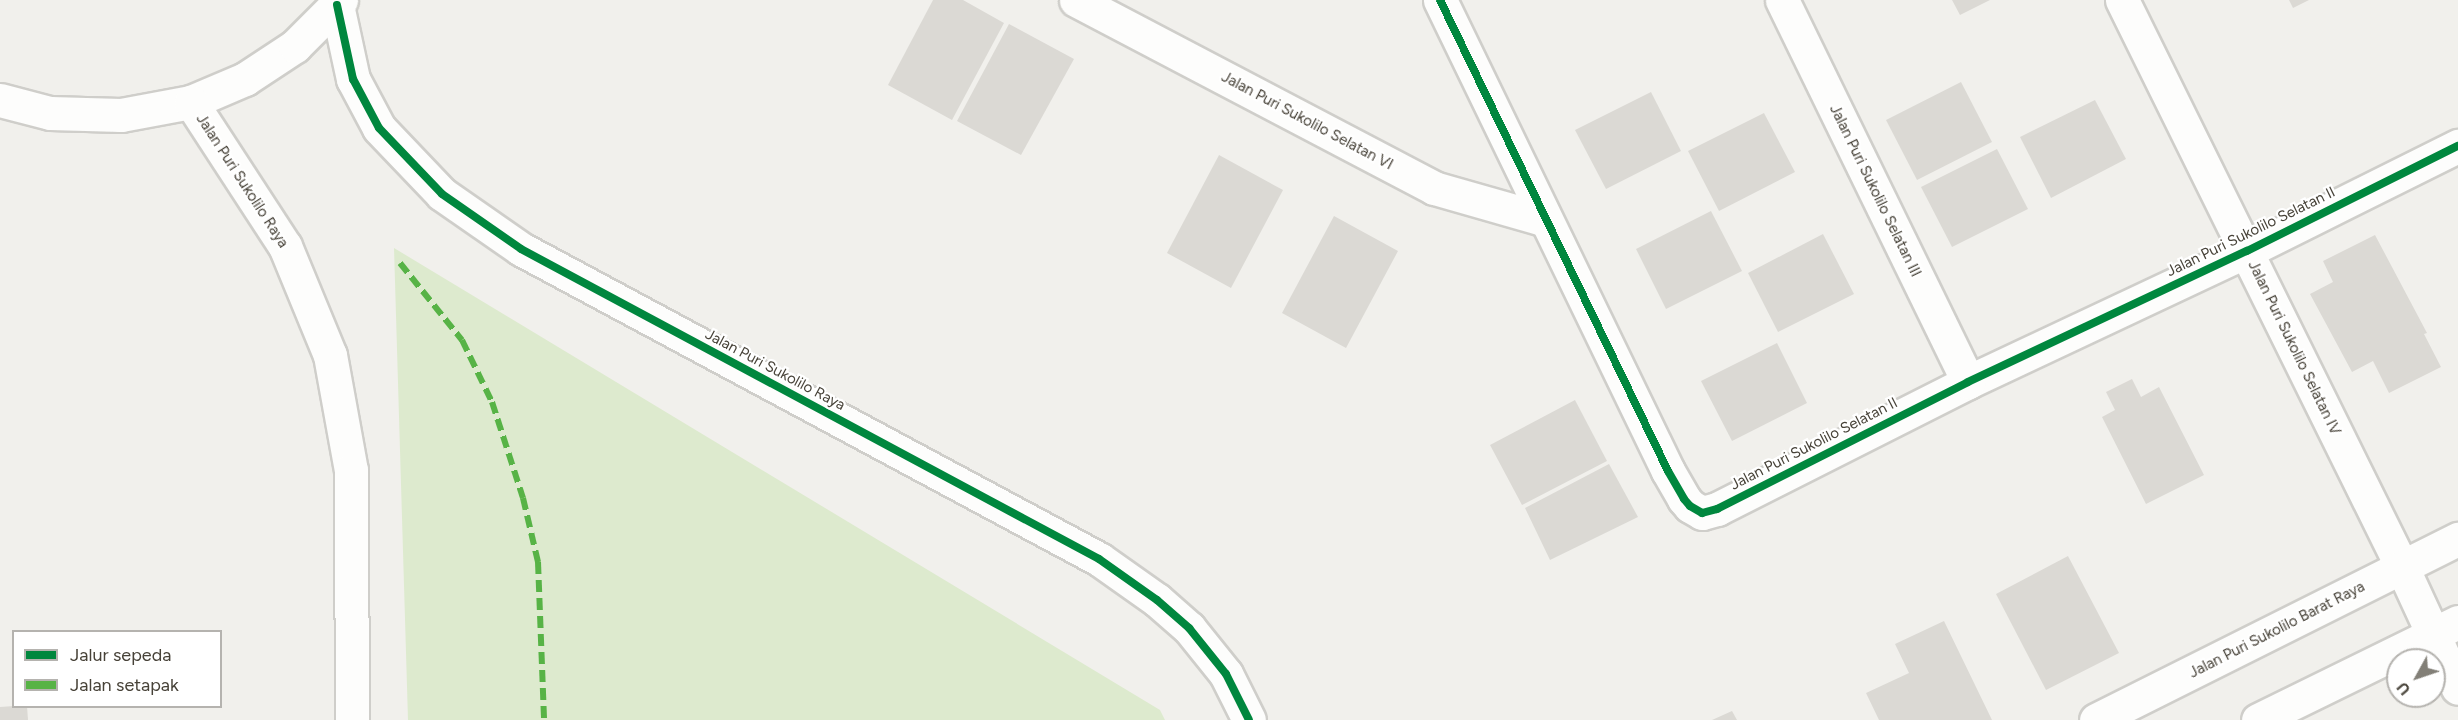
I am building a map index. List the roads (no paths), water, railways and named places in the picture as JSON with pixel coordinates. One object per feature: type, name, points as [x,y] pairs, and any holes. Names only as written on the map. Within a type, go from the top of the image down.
[{"type":"street","name":"Jalan Puri Sukolilo Selatan VI","points":[[1076,0],[1434,188],[1546,220]]},
{"type":"street","name":"Jalan Puri Sukolilo Selatan II","points":[[1440,0],[1668,471],[1684,499],[1702,513],[1717,509],[1968,382],[2247,251],[2458,146]]},
{"type":"street","name":"Jalan Puri Sukolilo Selatan III","points":[[1782,0],[1968,382]]},
{"type":"street","name":"Jalan Puri Sukolilo Selatan IV","points":[[2122,0],[2402,567],[2445,628],[2458,688]]},
{"type":"street","points":[[0,100],[50,113],[121,115],[191,102],[245,79],[295,46],[339,3]]},
{"type":"street","name":"Jalan Puri Sukolilo Raya","points":[[339,3],[353,80],[379,128],[442,194],[521,249],[1100,558],[1157,600],[1189,628],[1226,674],[1249,720]]},
{"type":"street","name":"Jalan Puri Sukolilo Raya","points":[[191,102],[285,246],[330,355],[351,470],[352,720]]},
{"type":"street","name":"Jalan Puri Sukolilo Barat Raya","points":[[2096,720],[2458,539]]},
{"type":"street","points":[[2258,720],[2445,628]]}]
